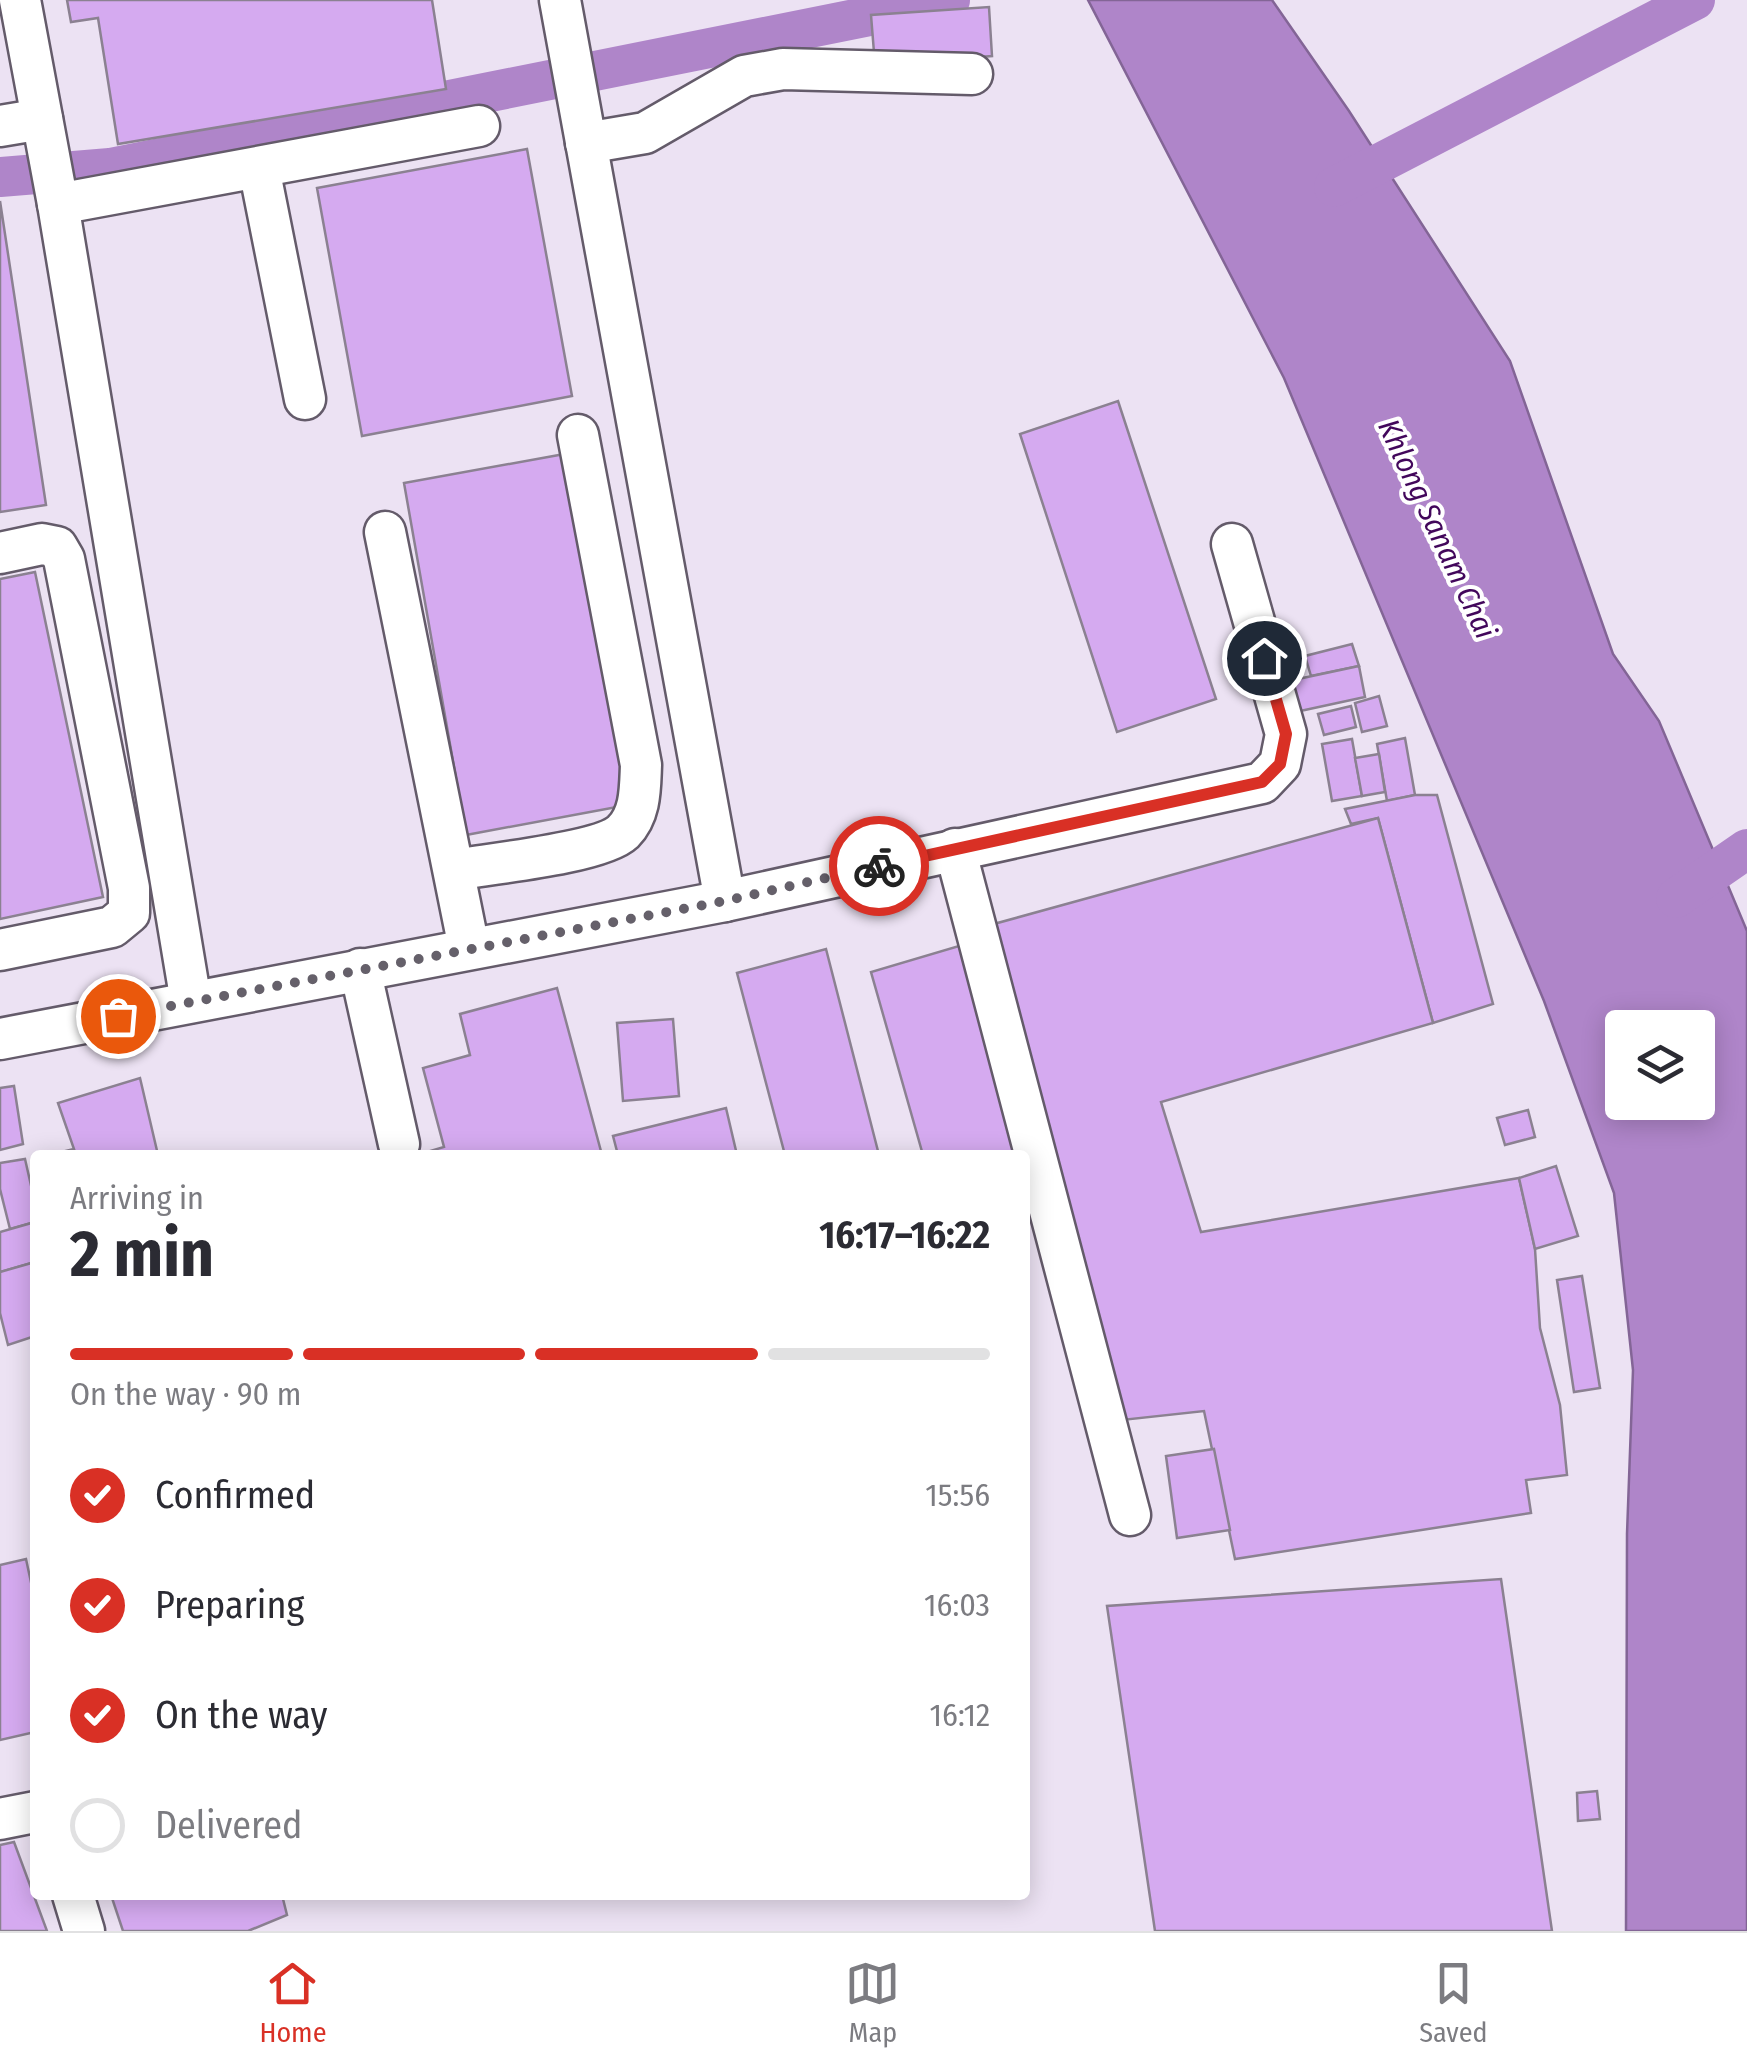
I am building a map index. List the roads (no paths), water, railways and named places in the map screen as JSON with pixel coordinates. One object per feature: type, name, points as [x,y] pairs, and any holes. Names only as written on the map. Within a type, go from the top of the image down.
[{"type":"lane","points":[[20,0],[58,204],[191,1002]]},
{"type":"lane","points":[[560,0],[725,901]]},
{"type":"lane","points":[[586,144],[645,133],[744,76],[783,69],[972,74]]},
{"type":"lane","points":[[0,126],[42,119]]},
{"type":"lane","points":[[58,204],[479,126]]},
{"type":"lane","points":[[259,168],[305,399]]},
{"type":"lane","points":[[454,870],[601,844],[623,832],[640,802],[640,765],[578,434]]},
{"type":"lane","points":[[385,532],[469,948]]},
{"type":"lane","points":[[0,553],[42,544],[57,547],[64,559],[129,888],[129,912],[112,927],[0,950]]},
{"type":"lane","points":[[0,1039],[725,901],[1262,782],[1280,764],[1286,734],[1232,544]]},
{"type":"lane","points":[[955,849],[1130,1516]]},
{"type":"lane","points":[[360,969],[398,1144]]},
{"type":"lane","points":[[0,1820],[30,1813]]},
{"type":"lane","points":[[75,1900],[84,1931]]},
{"type":"water","name":"Khlong Sanam Chai","points":[[1088,0],[1272,0],[1349,111],[1510,361],[1613,654],[1659,721],[1747,931],[1747,1931],[1626,1931],[1627,1534],[1633,1370],[1614,1193],[1544,1001],[1284,378]]},
{"type":"waterway","points":[[0,177],[110,168],[950,0]]},
{"type":"waterway","points":[[1334,187],[1695,0]]},
{"type":"waterway","points":[[1676,898],[1747,849]]}]
